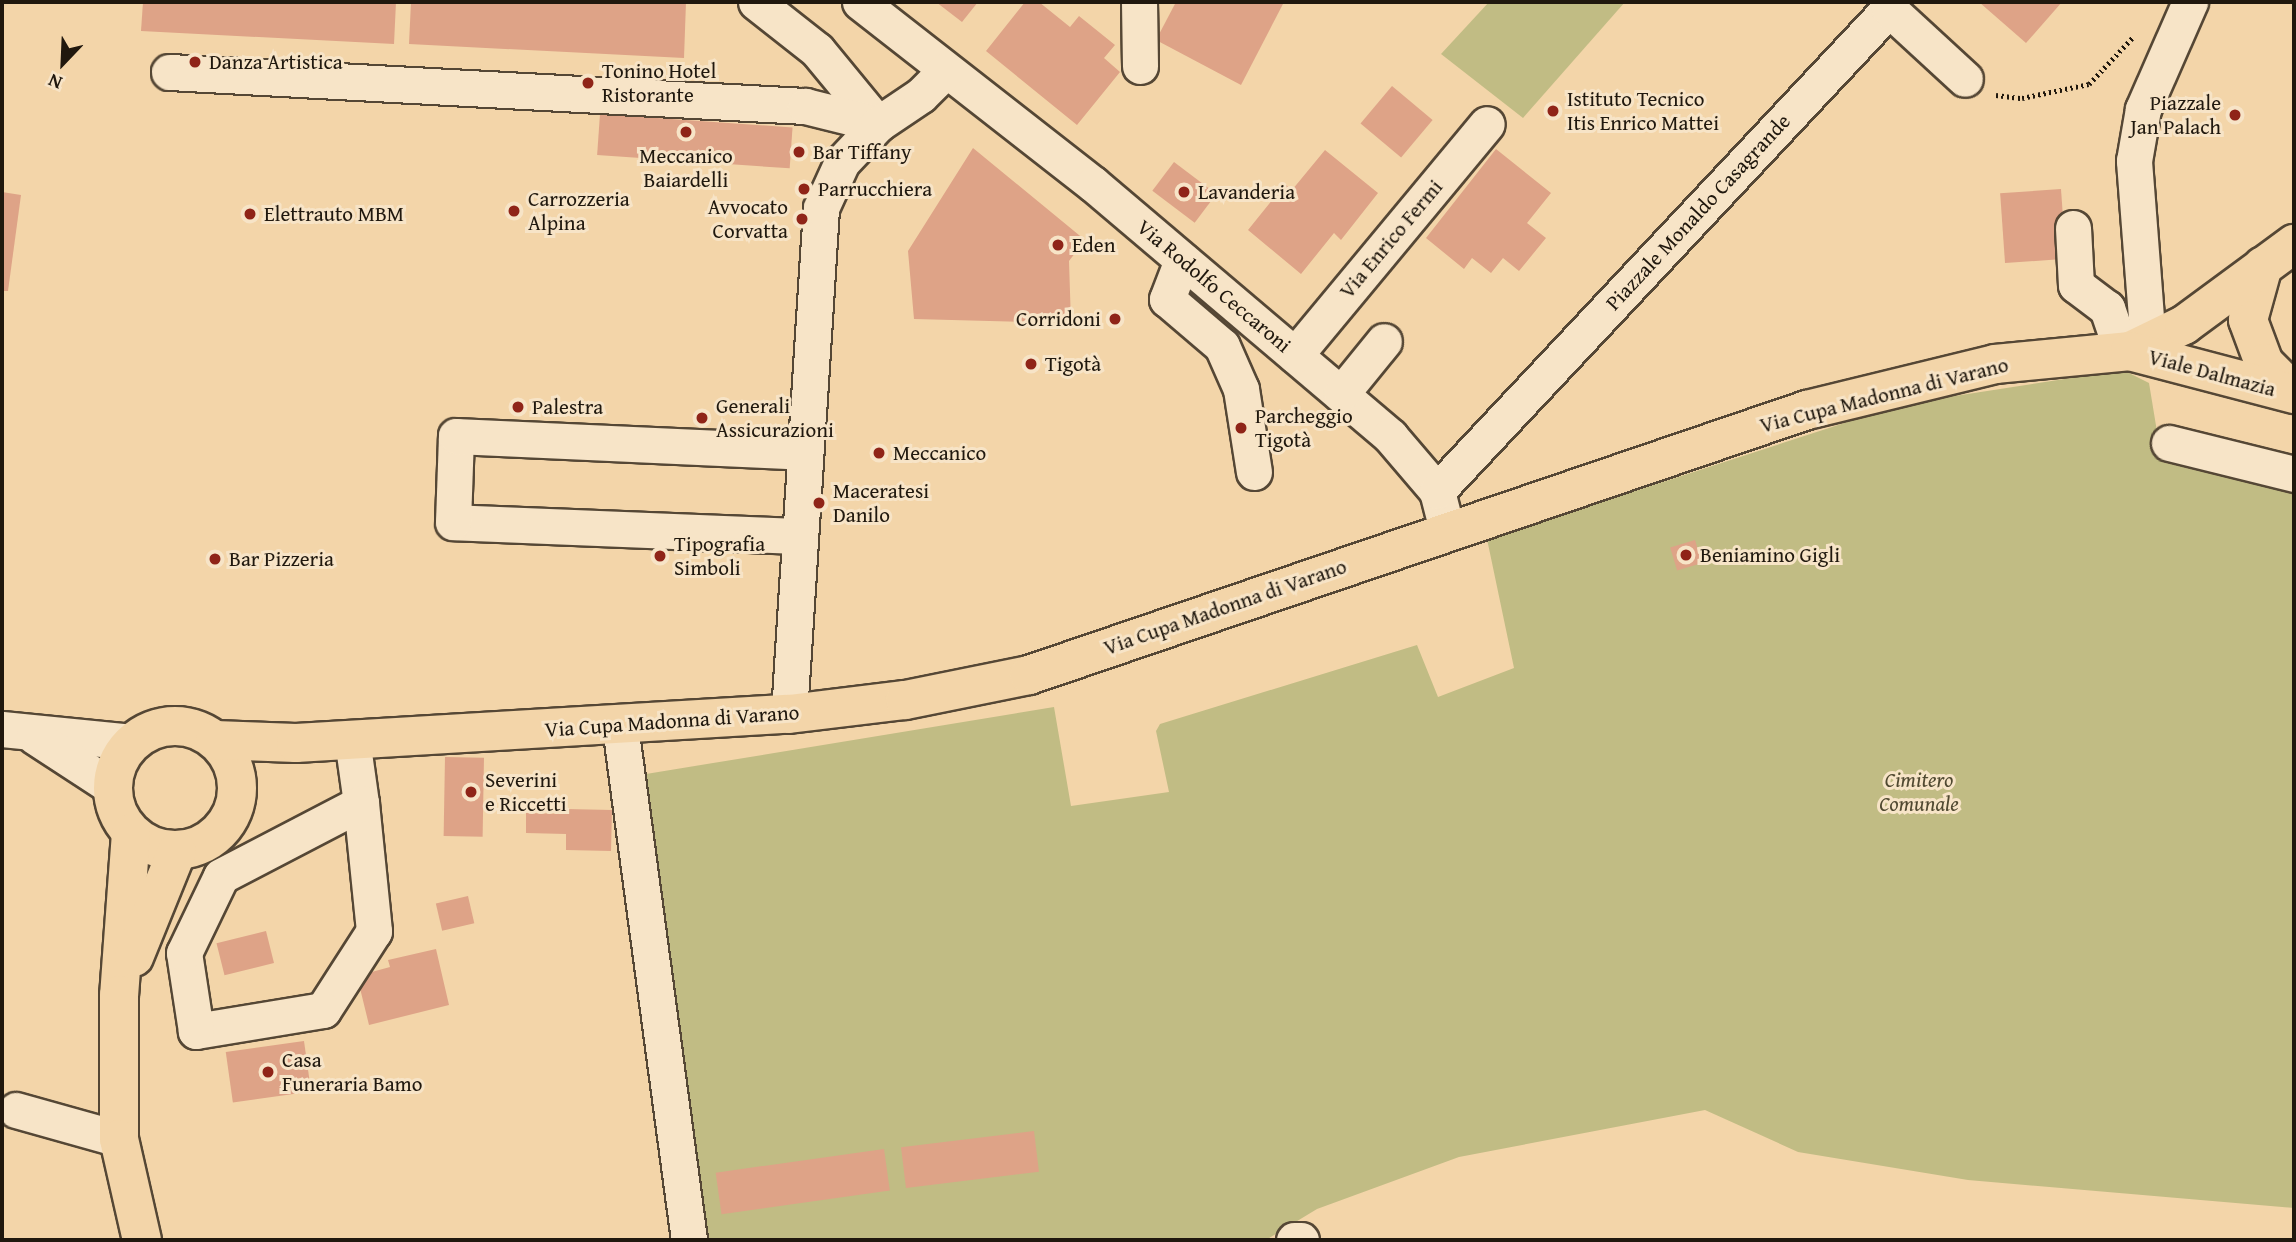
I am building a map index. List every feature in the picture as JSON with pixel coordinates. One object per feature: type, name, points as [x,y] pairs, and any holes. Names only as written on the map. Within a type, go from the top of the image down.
[{"type":"main road","points":[[2133,349],[2184,325],[2294,244]]},
{"type":"main road","points":[[2263,267],[2248,320],[2264,363],[2294,394]]},
{"type":"main road","name":"Viale Dalmazia","points":[[2133,349],[2294,394]]},
{"type":"main road","name":"Via Cupa Madonna di Varano","points":[[215,740],[296,743],[789,714],[905,700],[1029,675],[1447,530],[1807,410],[1994,363],[2133,349]]},
{"type":"main road","points":[[183,726],[215,740],[237,776],[233,812],[224,827],[203,844],[177,851],[145,843],[131,833],[120,819],[112,787],[115,771],[132,742],[156,730],[183,726]]},
{"type":"main road","name":"Via Cupa Madonna di Varano","points":[[237,776],[296,743]]},
{"type":"main road","points":[[131,833],[119,995],[119,1139],[142,1240]]},
{"type":"main road","points":[[119,995],[177,851]]},
{"type":"street","points":[[756,2],[817,50],[878,124]]},
{"type":"street","name":"Via Rodolfo Ceccaroni","points":[[860,2],[1182,260],[1341,394],[1419,464],[1437,491],[1447,530]]},
{"type":"street","points":[[1139,2],[1140,66]]},
{"type":"street","points":[[2133,349],[2134,161],[2143,108],[2190,2]]},
{"type":"street","name":"Piazzale Monaldo Casagrande","points":[[1437,491],[1889,9],[1965,79]]},
{"type":"street","points":[[789,714],[803,452],[821,208],[842,162],[878,124],[921,95],[946,70]]},
{"type":"street","points":[[169,72],[805,106],[878,124]]},
{"type":"street","name":"Via Enrico Fermi","points":[[1295,355],[1487,124]]},
{"type":"street","points":[[2073,228],[2076,285],[2107,308],[2133,349]]},
{"type":"street","points":[[1182,260],[1167,299],[1222,346],[1241,389],[1254,472]]},
{"type":"street","points":[[1341,394],[1384,341]]},
{"type":"street","points":[[799,536],[453,522],[456,436],[803,452]]},
{"type":"street","points":[[2169,443],[2294,474]]},
{"type":"street","points":[[620,726],[689,1240]]},
{"type":"street","points":[[17,732],[132,742]]},
{"type":"street","points":[[17,732],[112,787]]},
{"type":"street","points":[[352,740],[361,803],[374,932],[323,1010],[196,1031],[184,953],[221,876],[361,803]]},
{"type":"street","points":[[16,1110],[119,1139]]},
{"type":"street","points":[[1294,1240],[1301,1240]]},
{"type":"path","points":[[1965,79],[1993,95],[2022,98],[2089,84],[2137,32]]},
{"type":"green space","points":[[1489,2],[1625,2],[1523,118],[1441,54]]},
{"type":"green space","name":"Cimitero Comunale","points":[[2123,370],[2149,383],[2162,462],[2294,494],[2294,1208],[1968,1180],[1798,1152],[1705,1110],[1459,1157],[1317,1209],[1266,1240],[705,1240],[640,775],[1054,707],[1071,806],[1169,792],[1156,731],[1160,724],[1417,645],[1438,697],[1514,668],[1487,539],[1903,404]]},
{"type":"building","points":[[143,2],[396,2],[394,44],[141,31]]},
{"type":"building","points":[[411,2],[686,2],[684,58],[409,44]]},
{"type":"building","points":[[936,2],[978,2],[962,22]]},
{"type":"building","points":[[1025,2],[1039,2],[1070,27],[1079,16],[1115,45],[1104,58],[1120,72],[1077,125],[986,51]]},
{"type":"building","points":[[1176,2],[1284,2],[1241,85],[1156,40]]},
{"type":"building","points":[[1979,2],[2062,2],[2026,43]]},
{"type":"building","points":[[1392,86],[1433,120],[1401,158],[1361,124]]},
{"type":"building","points":[[600,114],[793,127],[790,168],[597,155]]},
{"type":"building","points":[[973,148],[1085,240],[1069,261],[1071,323],[914,319],[908,251]]},
{"type":"building","points":[[1496,149],[1551,193],[1527,223],[1546,238],[1519,271],[1503,258],[1491,273],[1472,258],[1464,269],[1426,238]]},
{"type":"building","points":[[1325,150],[1378,193],[1341,240],[1334,233],[1301,274],[1248,230],[1285,184],[1292,190]]},
{"type":"building","name":"Lavanderia","points":[[1174,162],[1216,194],[1195,223],[1152,191]]},
{"type":"building","points":[[2061,189],[2066,259],[2005,263],[2000,193]]},
{"type":"building","points":[[2,192],[21,195],[8,291],[2,291]]},
{"type":"building","name":"Beniamino Gigli","points":[[1695,540],[1702,563],[1677,571],[1670,548]]},
{"type":"building","points":[[445,757],[484,758],[483,837],[444,836]]},
{"type":"building","points":[[566,809],[612,810],[611,851],[566,850],[566,834],[526,833],[526,813],[566,814]]},
{"type":"building","points":[[468,896],[474,923],[442,931],[436,903]]},
{"type":"building","points":[[266,931],[274,963],[224,975],[217,943]]},
{"type":"building","points":[[436,949],[449,1005],[369,1025],[357,976],[390,967],[388,960]]},
{"type":"building","name":"Casa Funeraria Bamo","points":[[304,1041],[311,1092],[233,1102],[226,1052]]},
{"type":"building","points":[[1034,1131],[1039,1172],[906,1188],[901,1147]]},
{"type":"building","points":[[884,1149],[890,1191],[721,1214],[716,1173]]},
{"type":"place","name":"Danza Artistica","points":[[195,62]]},
{"type":"place","name":"Tonino Hotel Ristorante","points":[[588,83]]},
{"type":"place","name":"Istituto Tecnico Itis Enrico Mattei","points":[[1553,111]]},
{"type":"place","name":"Piazzale Jan Palach","points":[[2235,115]]},
{"type":"place","name":"Meccanico Baiardelli","points":[[686,132]]},
{"type":"place","name":"Bar Tiffany","points":[[799,152]]},
{"type":"place","name":"Parrucchiera","points":[[804,189]]},
{"type":"place","name":"Lavanderia","points":[[1184,192]]},
{"type":"place","name":"Carrozzeria Alpina","points":[[514,211]]},
{"type":"place","name":"Elettrauto MBM","points":[[250,214]]},
{"type":"place","name":"Avvocato Corvatta","points":[[802,219]]},
{"type":"place","name":"Eden","points":[[1058,245]]},
{"type":"place","name":"Corridoni","points":[[1115,319]]},
{"type":"place","name":"Tigotà","points":[[1031,364]]},
{"type":"place","name":"Palestra","points":[[518,407]]},
{"type":"place","name":"Generali Assicurazioni","points":[[702,418]]},
{"type":"place","name":"Parcheggio Tigotà","points":[[1241,428]]},
{"type":"place","name":"Meccanico","points":[[879,453]]},
{"type":"place","name":"Maceratesi Danilo","points":[[819,503]]},
{"type":"place","name":"Beniamino Gigli","points":[[1686,555]]},
{"type":"place","name":"Tipografia Simboli","points":[[660,556]]},
{"type":"place","name":"Bar Pizzeria","points":[[215,559]]},
{"type":"place","name":"Severini e Riccetti","points":[[471,792]]},
{"type":"place","name":"Casa Funeraria Bamo","points":[[268,1072]]}]
